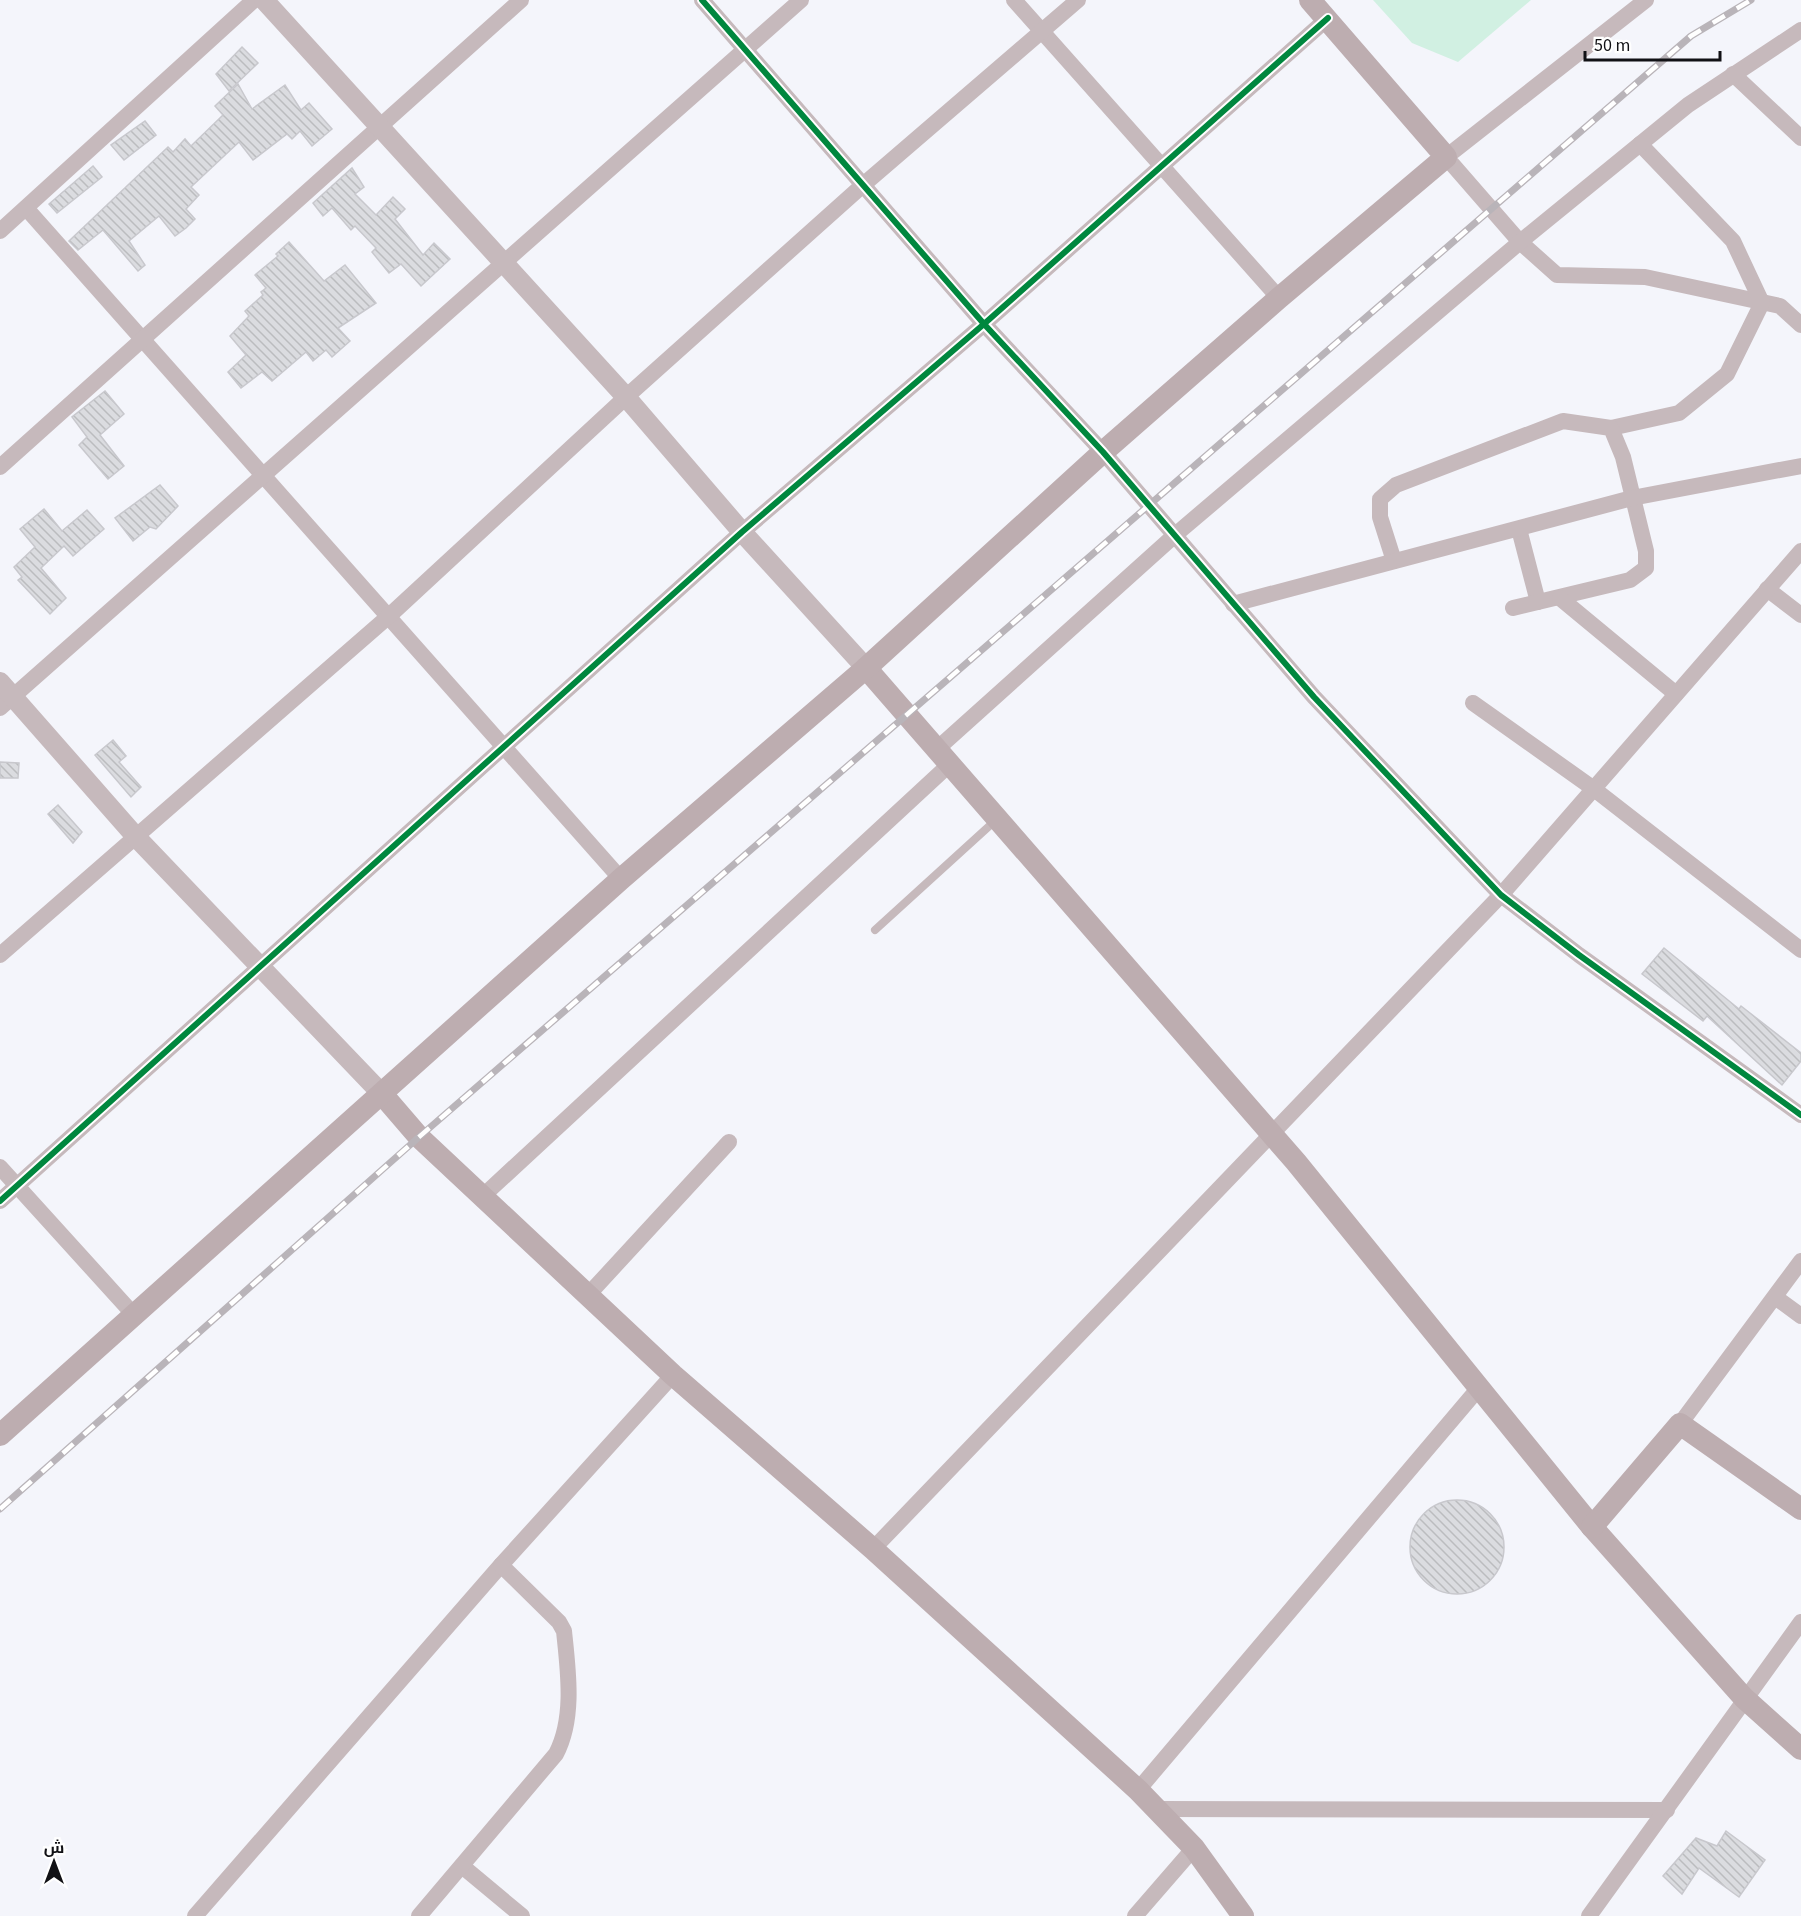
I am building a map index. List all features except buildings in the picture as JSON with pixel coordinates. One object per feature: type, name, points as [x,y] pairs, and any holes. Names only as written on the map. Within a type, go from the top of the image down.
[{"type":"main road","points":[[0,1435],[621,879],[866,668],[1103,452],[1279,298],[1446,157],[1311,0]]},
{"type":"main road","points":[[866,668],[1271,1133],[1592,1527],[1744,1698],[1801,1749]]},
{"type":"main road","points":[[382,1094],[419,1137],[484,1195],[673,1375],[873,1549],[1158,1809],[1194,1848],[1243,1916]]},
{"type":"main road","points":[[1592,1527],[1680,1424],[1801,1509]]},
{"type":"street","points":[[0,231],[254,0]]},
{"type":"street","points":[[264,0],[626,397],[742,532],[866,668]]},
{"type":"street","points":[[0,467],[521,0]]},
{"type":"street","points":[[702,0],[984,324],[1103,452],[1314,698],[1501,895],[1579,956],[1801,1115]]},
{"type":"street","points":[[382,1094],[4,695],[263,475],[801,0]]},
{"type":"street","points":[[1014,0],[1279,298]]},
{"type":"street","points":[[0,955],[137,838],[389,616],[626,397],[863,185],[1078,0]]},
{"type":"street","points":[[1646,0],[1446,157],[1520,242],[1557,275],[1645,277],[1780,306],[1801,325]]},
{"type":"street","points":[[0,1201],[262,968],[742,532],[984,324],[1328,18]]},
{"type":"street","points":[[484,1195],[1174,535],[1520,242],[1640,144],[1734,74],[1801,30]]},
{"type":"street","points":[[1734,74],[1801,138]]},
{"type":"street","points":[[1640,144],[1734,240],[1762,303]]},
{"type":"street","points":[[26,208],[621,879]]},
{"type":"street","points":[[1394,561],[1380,517],[1380,499],[1396,485],[1563,421],[1611,428],[1679,413],[1727,374],[1762,303]]},
{"type":"street","points":[[1513,608],[1630,580],[1646,568],[1646,550],[1623,457],[1611,428]]},
{"type":"street","points":[[1233,603],[1632,498],[1801,466]]},
{"type":"street","points":[[1519,529],[1538,602]]},
{"type":"street","points":[[873,1549],[1501,895],[1801,552]]},
{"type":"street","points":[[1767,589],[1801,615]]},
{"type":"street","points":[[1560,598],[1676,694]]},
{"type":"street","points":[[1473,703],[1594,789],[1623,814],[1801,950]]},
{"type":"street","points":[[588,1294],[729,1142]]},
{"type":"street","points":[[0,1167],[134,1315]]},
{"type":"street","points":[[1680,1424],[1801,1261]]},
{"type":"street","points":[[1774,1297],[1801,1316]]},
{"type":"street","points":[[195,1916],[501,1565],[673,1375]]},
{"type":"street","points":[[1138,1790],[1478,1389]]},
{"type":"street","points":[[419,1916],[556,1755],[566,1731],[568,1713],[564,1631],[559,1622],[501,1565]]},
{"type":"street","points":[[1588,1916],[1801,1622]]},
{"type":"street","points":[[1158,1809],[1667,1810]]},
{"type":"street","points":[[1135,1916],[1194,1848]]},
{"type":"street","points":[[462,1866],[522,1916]]},
{"type":"lane","points":[[875,930],[998,819]]},
{"type":"green space","points":[[1373,0],[1531,0],[1458,62],[1412,43]]},
{"type":"railway","points":[[0,1509],[419,1137],[1691,36],[1751,0]]},
{"type":"cycle path","points":[[702,0],[984,324],[1103,452],[1314,697],[1501,895],[1579,955],[1801,1115]]},
{"type":"cycle path","points":[[0,1201],[742,532],[984,324],[1328,18]]}]
